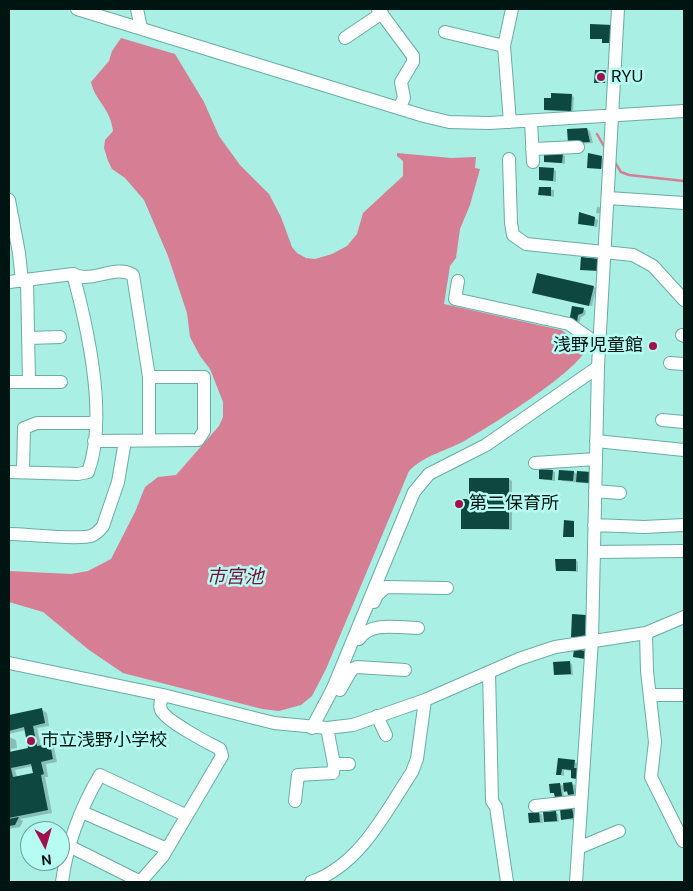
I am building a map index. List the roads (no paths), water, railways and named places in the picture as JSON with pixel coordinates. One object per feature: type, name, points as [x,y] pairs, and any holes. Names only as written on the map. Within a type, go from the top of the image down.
[{"type":"street","points":[[77,9],[449,122],[531,121],[684,110]]},
{"type":"street","points":[[137,9],[141,28]]},
{"type":"street","points":[[510,122],[504,46],[512,9]]},
{"type":"street","points":[[576,882],[592,640],[598,366],[618,9]]},
{"type":"street","points":[[345,38],[380,11],[413,56],[413,62],[401,82],[404,98],[399,108]]},
{"type":"street","points":[[445,32],[504,46]]},
{"type":"street","points":[[531,121],[533,162]]},
{"type":"street","points":[[532,149],[578,147]]},
{"type":"street","points":[[509,159],[513,235],[526,244],[633,255],[645,260],[684,300]]},
{"type":"street","points":[[608,198],[684,203]]},
{"type":"street","points":[[9,200],[24,280],[29,338],[29,382]]},
{"type":"street","points":[[9,282],[73,274],[80,278],[121,272],[132,275],[149,377],[149,440]]},
{"type":"street","points":[[9,472],[78,474],[88,472],[92,460],[95,423],[92,366],[73,274]]},
{"type":"street","points":[[458,282],[456,299],[569,324],[589,338],[599,349]]},
{"type":"street","points":[[29,338],[60,336]]},
{"type":"street","points":[[670,362],[684,364]]},
{"type":"street","points":[[312,728],[333,688],[414,492],[429,474],[486,445],[598,366]]},
{"type":"street","points":[[94,441],[198,440],[204,431],[204,377],[149,377]]},
{"type":"street","points":[[9,382],[61,382]]},
{"type":"street","points":[[662,420],[684,422]]},
{"type":"street","points":[[23,472],[24,428],[37,423],[95,423]]},
{"type":"street","points":[[9,534],[79,537],[91,536],[98,531],[103,526],[118,482],[125,441]]},
{"type":"street","points":[[596,441],[684,450]]},
{"type":"street","points":[[535,463],[596,459]]},
{"type":"street","points":[[595,491],[620,493]]},
{"type":"street","points":[[594,526],[644,527],[684,525]]},
{"type":"street","points":[[594,552],[684,551]]},
{"type":"street","points":[[368,604],[374,604],[377,595],[386,587],[447,588]]},
{"type":"street","points":[[9,663],[163,695],[266,721],[312,728],[327,728],[353,724],[425,700],[489,672],[555,647],[592,640],[646,634],[684,617]]},
{"type":"street","points":[[353,639],[359,639],[364,632],[374,627],[418,628]]},
{"type":"street","points":[[646,634],[655,742],[651,777],[683,841]]},
{"type":"street","points":[[333,688],[340,690],[352,669],[357,667],[406,670]]},
{"type":"street","points":[[489,672],[492,801],[496,807],[507,882]]},
{"type":"street","points":[[70,847],[140,882],[167,850],[185,815],[221,760],[222,752],[163,714],[160,705],[163,695]]},
{"type":"street","points":[[650,695],[684,695]]},
{"type":"street","points":[[311,882],[335,870],[355,855],[412,772],[417,759],[425,700]]},
{"type":"street","points":[[377,716],[386,735]]},
{"type":"street","points":[[294,801],[298,775],[333,773],[334,764],[327,728]]},
{"type":"street","points":[[334,764],[350,764]]},
{"type":"street","points":[[70,843],[82,812],[100,775],[185,815]]},
{"type":"street","points":[[535,806],[581,801]]},
{"type":"street","points":[[82,812],[167,850]]},
{"type":"street","points":[[578,848],[619,831]]},
{"type":"water","name":"市宮池","points":[[121,38],[175,54],[204,102],[219,136],[240,165],[269,194],[281,217],[292,247],[297,253],[306,258],[315,259],[332,254],[347,246],[357,234],[363,213],[403,176],[403,161],[397,156],[397,153],[451,158],[476,157],[475,168],[480,169],[470,205],[460,229],[456,258],[450,266],[444,304],[561,330],[582,344],[585,351],[565,373],[512,412],[459,444],[422,461],[409,471],[326,669],[312,696],[301,705],[279,711],[262,709],[123,673],[89,650],[43,612],[9,602],[9,571],[71,574],[88,571],[111,559],[135,512],[145,487],[158,477],[176,475],[219,426],[223,417],[223,402],[210,369],[200,356],[190,337],[187,313],[168,256],[144,200],[125,178],[112,169],[104,148],[105,140],[113,131],[109,116],[93,89],[91,82],[109,61],[112,51]]},
{"type":"waterway","points":[[597,134],[605,148]]},
{"type":"waterway","points":[[614,161],[621,172],[629,175],[684,181]]},
{"type":"place","name":"RYU","points":[[601,77]]},
{"type":"place","name":"浅野児童館","points":[[653,346]]},
{"type":"place","name":"第二保育所","points":[[459,504]]},
{"type":"place","name":"市立浅野小学校","points":[[31,741]]}]
